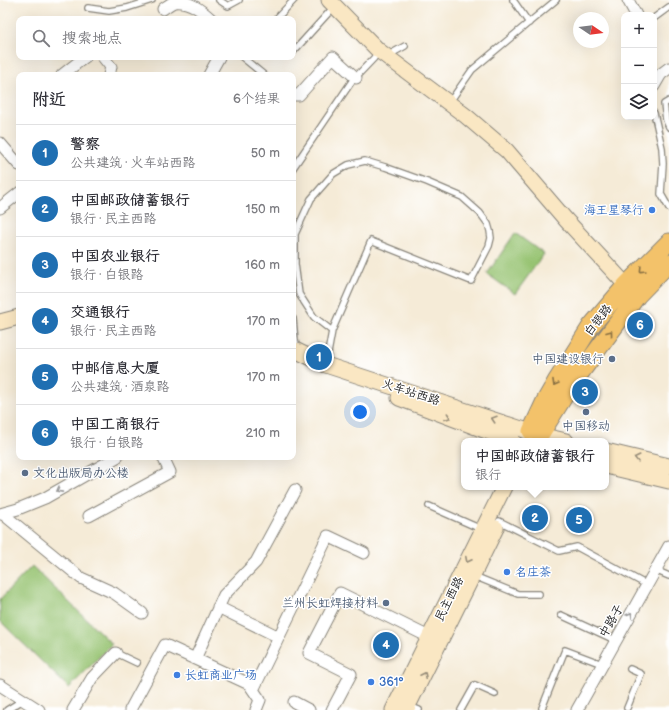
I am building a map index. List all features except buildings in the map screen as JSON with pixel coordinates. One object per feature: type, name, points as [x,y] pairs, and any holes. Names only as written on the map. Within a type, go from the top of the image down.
[{"type":"main road","points":[[331,4],[383,53],[466,116],[507,151],[566,220],[626,286]]},
{"type":"main road","name":"白银路","points":[[534,437],[545,401],[591,326],[626,286],[669,242]]},
{"type":"main road","name":"白银路","points":[[534,437],[637,296],[665,269]]},
{"type":"main road","points":[[0,322],[16,318]]},
{"type":"main road","points":[[0,332],[16,327]]},
{"type":"main road","name":"火车站西路","points":[[296,353],[534,437]]},
{"type":"main road","name":"火车站西路","points":[[296,353],[506,438]]},
{"type":"main road","points":[[609,452],[669,466]]},
{"type":"main road","points":[[609,467],[669,481]]},
{"type":"main road","name":"民主西路","points":[[393,710],[503,490]]},
{"type":"main road","name":"民主西路","points":[[411,708],[514,490]]},
{"type":"street","points":[[628,0],[634,12]]},
{"type":"street","points":[[163,9],[174,2],[184,2],[199,8],[208,16]]},
{"type":"street","points":[[296,96],[299,96],[333,57],[356,78]]},
{"type":"street","points":[[66,72],[81,60]]},
{"type":"street","points":[[105,60],[111,67],[110,72]]},
{"type":"street","points":[[211,72],[217,60]]},
{"type":"street","points":[[655,84],[661,74],[669,68]]},
{"type":"street","points":[[0,143],[16,162]]},
{"type":"street","points":[[0,208],[16,195]]},
{"type":"street","points":[[2,514],[18,510],[45,498],[112,460]]},
{"type":"street","points":[[89,516],[170,472],[164,460]]},
{"type":"street","points":[[195,659],[224,594],[256,562],[295,490]]},
{"type":"street","points":[[2,514],[81,578],[114,593],[142,613]]},
{"type":"street","points":[[253,690],[328,536],[364,553]]},
{"type":"street","name":"中路子","points":[[577,710],[669,546]]},
{"type":"street","points":[[332,710],[351,674],[310,653],[340,593],[429,638]]},
{"type":"street","points":[[218,607],[279,636]]},
{"type":"street","points":[[130,710],[165,645],[249,684],[260,700],[259,709]]},
{"type":"street","points":[[73,710],[92,678],[116,653]]},
{"type":"street","points":[[0,685],[39,710]]},
{"type":"street","points":[[294,702],[309,710]]},
{"type":"lane","points":[[88,8],[109,11],[127,8],[152,0]]},
{"type":"lane","points":[[219,0],[228,6],[239,0]]},
{"type":"lane","points":[[279,16],[294,0]]},
{"type":"lane","points":[[513,0],[529,22]]},
{"type":"lane","points":[[449,104],[472,70],[556,0]]},
{"type":"lane","points":[[296,48],[331,4]]},
{"type":"lane","points":[[657,16],[669,7]]},
{"type":"lane","points":[[296,164],[352,82],[374,58],[383,53],[404,46]]},
{"type":"lane","points":[[246,60],[260,72]]},
{"type":"lane","points":[[669,100],[664,104],[665,116],[669,127]]},
{"type":"lane","points":[[656,120],[662,148],[663,164],[661,194],[669,208]]},
{"type":"lane","points":[[296,232],[312,199],[333,174],[348,165],[364,162],[385,167],[427,182],[462,197],[480,213],[488,224],[490,231],[491,238],[489,246],[471,281],[371,241],[332,331],[326,365]]},
{"type":"lane","points":[[296,272],[299,294],[314,317],[332,331]]},
{"type":"lane","points":[[429,506],[483,530]]},
{"type":"lane","points":[[499,521],[559,551],[577,546],[647,585]]},
{"type":"lane","points":[[655,570],[669,576]]},
{"type":"lane","points":[[473,576],[518,594],[539,594]]},
{"type":"lane","points":[[561,615],[615,640]]},
{"type":"lane","points":[[542,708],[566,650],[606,660]]},
{"type":"lane","points":[[116,653],[137,663]]},
{"type":"lane","points":[[627,708],[641,674],[630,669]]},
{"type":"lane","points":[[462,710],[475,685],[495,694]]},
{"type":"lane","points":[[7,710],[24,700]]},
{"type":"green space","points":[[515,233],[544,254],[515,294],[487,274]]},
{"type":"green space","points":[[32,566],[112,644],[69,688],[0,621],[0,599]]},
{"type":"place","name":"海王星琴行","points":[[652,210]]},
{"type":"place","name":"中国工商银行","points":[[640,325]]},
{"type":"place","name":"警察","points":[[319,357]]},
{"type":"place","name":"中国建设银行","points":[[612,359]]},
{"type":"place","name":"中国农业银行","points":[[585,392]]},
{"type":"place","name":"中国移动","points":[[586,412]]},
{"type":"place","name":"文化出版局办公楼","points":[[25,473]]},
{"type":"place","name":"中国邮政储蓄银行","points":[[535,518]]},
{"type":"place","name":"中邮信息大厦","points":[[579,520]]},
{"type":"place","name":"名庄茶","points":[[507,572]]},
{"type":"place","name":"兰州长虹焊接材料","points":[[386,603]]},
{"type":"place","name":"交通银行","points":[[386,645]]},
{"type":"place","name":"长虹商业广场","points":[[177,675]]},
{"type":"place","name":"361°","points":[[371,682]]}]
